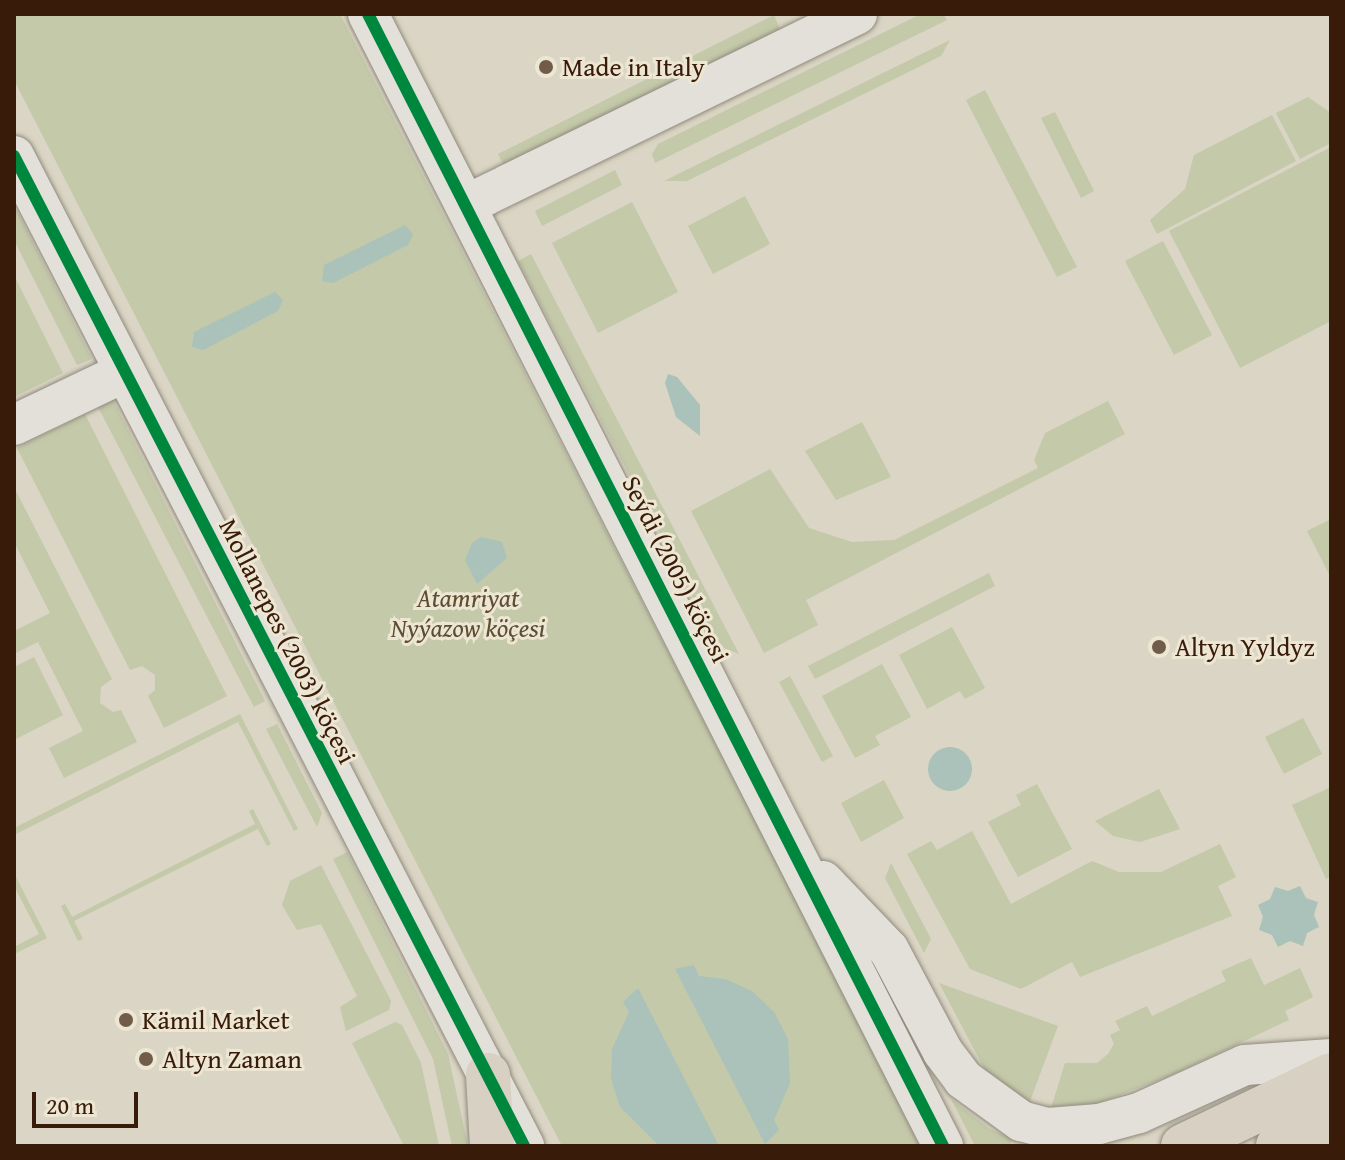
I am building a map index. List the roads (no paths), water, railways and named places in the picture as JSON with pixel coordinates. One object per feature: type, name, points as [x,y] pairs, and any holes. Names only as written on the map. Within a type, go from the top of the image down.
[{"type":"main road","points":[[488,1075],[492,1146]]},
{"type":"main road","points":[[1183,1146],[1331,1075]]},
{"type":"main road","points":[[1278,1146],[1331,1121]]},
{"type":"street","name":"Seýdi (2005) köçesi","points":[[368,14],[943,1146]]},
{"type":"street","points":[[466,205],[810,24],[857,14]]},
{"type":"street","name":"Mollanepes (2003) köçesi","points":[[14,156],[524,1146]]},
{"type":"street","points":[[14,425],[125,372]]},
{"type":"street","points":[[794,850],[889,950],[943,1052],[963,1079],[1021,1121],[1048,1128],[1099,1124],[1139,1113],[1245,1065],[1331,1059]]},
{"type":"place","name":"Made in Italy","points":[[546,67]]},
{"type":"place","name":"Altyn Yyldyz","points":[[1159,647]]},
{"type":"place","name":"Kämil Market","points":[[126,1020]]},
{"type":"place","name":"Altyn Zaman","points":[[146,1059]]},
{"type":"park label","name":"Atamriyat Nyýazow köçesi","points":[[468,613]]}]
